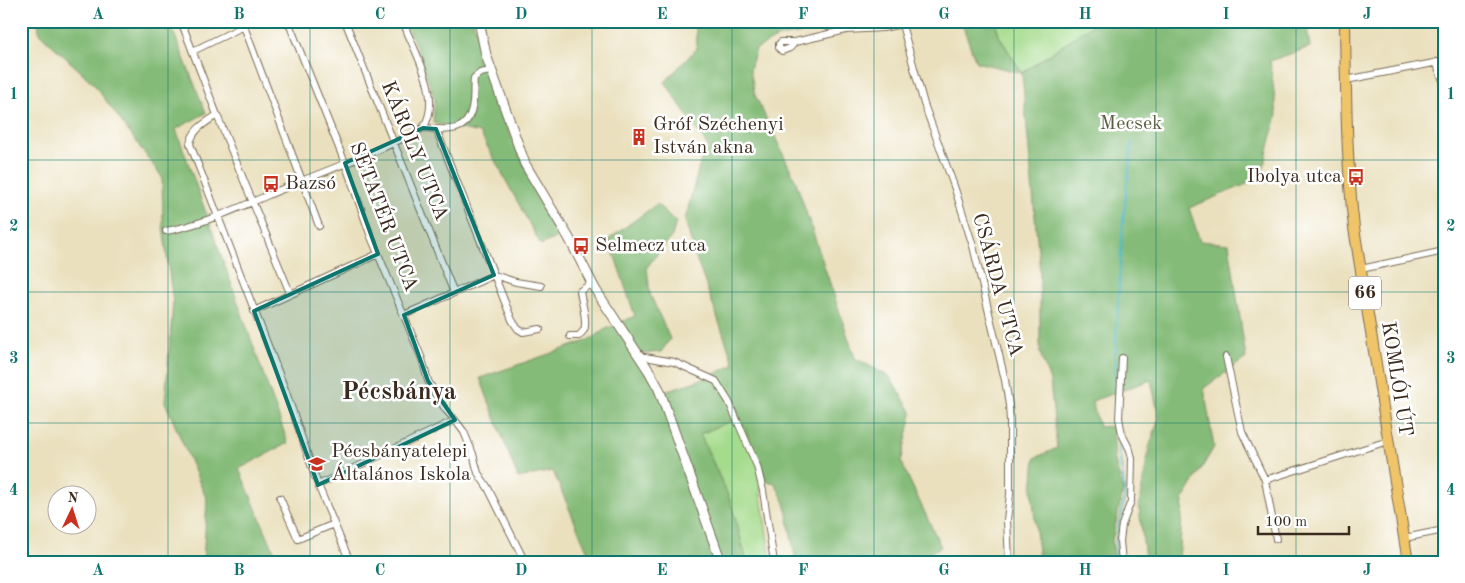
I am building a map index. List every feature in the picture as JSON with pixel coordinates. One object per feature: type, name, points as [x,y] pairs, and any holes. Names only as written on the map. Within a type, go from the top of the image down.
[{"type":"main road","name":"KOMLÓI ÚT","points":[[1345,21],[1347,158],[1354,228],[1408,562]]},
{"type":"street","points":[[181,21],[217,115],[290,293]]},
{"type":"street","name":"SÉTATÉR UTCA","points":[[288,21],[345,163],[378,254],[422,359],[428,380],[445,409],[464,432],[478,473],[488,488],[525,562]]},
{"type":"street","name":"KÁROLY UTCA","points":[[346,21],[454,293]]},
{"type":"street","points":[[166,231],[179,229],[253,201],[423,128],[428,121],[431,106],[429,89],[422,66],[404,24],[396,21]]},
{"type":"street","points":[[479,21],[492,71],[525,164],[569,238],[592,284],[659,389],[721,562]]},
{"type":"street","points":[[193,52],[243,23],[319,226]]},
{"type":"street","name":"CSÁRDA UTCA","points":[[796,42],[846,30],[882,28],[901,23],[924,104],[952,178],[973,246],[1005,380],[1010,421],[1010,494],[1007,520],[1009,562]]},
{"type":"street","points":[[1346,80],[1444,61]]},
{"type":"street","points":[[1436,62],[1444,83]]},
{"type":"street","points":[[423,128],[453,130],[459,128],[470,116],[474,78],[480,74],[492,71]]},
{"type":"street","points":[[217,115],[198,128],[191,137],[190,144],[286,392],[318,485],[350,562]]},
{"type":"street","points":[[436,129],[512,320],[523,332],[540,329]]},
{"type":"street","points":[[1361,269],[1444,251]]},
{"type":"street","points":[[254,311],[378,254]]},
{"type":"street","points":[[404,315],[494,275],[516,282],[541,286]]},
{"type":"street","points":[[570,336],[579,336],[584,330],[585,320],[580,291],[592,284]]},
{"type":"street","points":[[639,356],[674,362],[716,381],[729,402],[757,466],[763,491],[774,562]]},
{"type":"street","points":[[1226,357],[1242,432],[1266,480],[1276,539]]},
{"type":"street","points":[[1122,358],[1119,418],[1122,434],[1132,458],[1131,501],[1122,525],[1120,541],[1122,562]]},
{"type":"street","points":[[318,485],[455,420]]},
{"type":"street","points":[[1266,480],[1388,441]]},
{"type":"street","points":[[280,498],[298,539],[334,524]]},
{"type":"street","points":[[1404,538],[1444,530]]},
{"type":"highlighted area","points":[[423,128],[436,129],[494,275],[404,315],[428,381],[455,420],[318,485],[254,311],[378,254],[345,163]]},
{"type":"green space","points":[[38,21],[169,21],[206,113],[176,129],[288,443],[239,469],[275,553],[258,559],[259,562],[203,562],[207,500],[165,402],[173,303],[163,226],[162,177],[93,83],[39,33]]},
{"type":"green space","points":[[403,21],[473,21],[507,127],[557,237],[541,245],[480,133],[433,123],[435,99],[414,41]]},
{"type":"green space","points":[[689,21],[877,21],[778,37],[756,49],[750,69],[755,95],[795,179],[855,358],[890,377],[912,413],[901,462],[941,547],[927,554],[929,562],[796,562],[785,503],[775,483],[767,481],[740,417],[700,434],[730,500],[747,562],[592,562],[553,471],[518,478],[480,378],[592,339],[604,330],[635,316],[609,239],[657,204],[676,222],[672,236],[647,267],[650,294],[670,339],[661,352],[642,354],[664,391],[691,383],[734,364],[695,255],[685,220],[702,156],[709,148],[665,82],[697,48],[696,30]]},
{"type":"green space","points":[[961,21],[995,21],[999,36],[1022,73],[976,62]]},
{"type":"green space","points":[[995,21],[1098,21],[1022,73],[999,36]]},
{"type":"green space","name":"Mecsek","points":[[1098,21],[1306,21],[1310,47],[1270,61],[1277,115],[1261,178],[1189,208],[1200,241],[1229,244],[1246,358],[1204,388],[1214,447],[1183,500],[1179,562],[1145,562],[1139,506],[1149,448],[1159,418],[1151,380],[1092,401],[1099,427],[1113,426],[1115,461],[1123,491],[1112,540],[1115,562],[1039,562],[1032,490],[1035,458],[1057,448],[1050,381],[1040,353],[1040,272],[1022,73]]},
{"type":"green space","points":[[740,417],[767,481],[760,489],[771,562],[747,562],[730,500],[700,434]]},
{"type":"waterway","points":[[1117,562],[1116,540],[1125,495],[1115,421],[1116,337],[1123,220],[1132,142]]},
{"type":"place","name":"Gróf Széchenyi István akna","points":[[639,137]]},
{"type":"place","name":"Ibolya utca","points":[[1356,177]]},
{"type":"place","name":"Bazsó","points":[[271,184]]},
{"type":"place","name":"Selmecz utca","points":[[581,246]]},
{"type":"place","name":"Pécsbányatelepi Általános Iskola","points":[[317,464]]},
{"type":"district","name":"Pécsbánya","points":[[399,392]]}]
